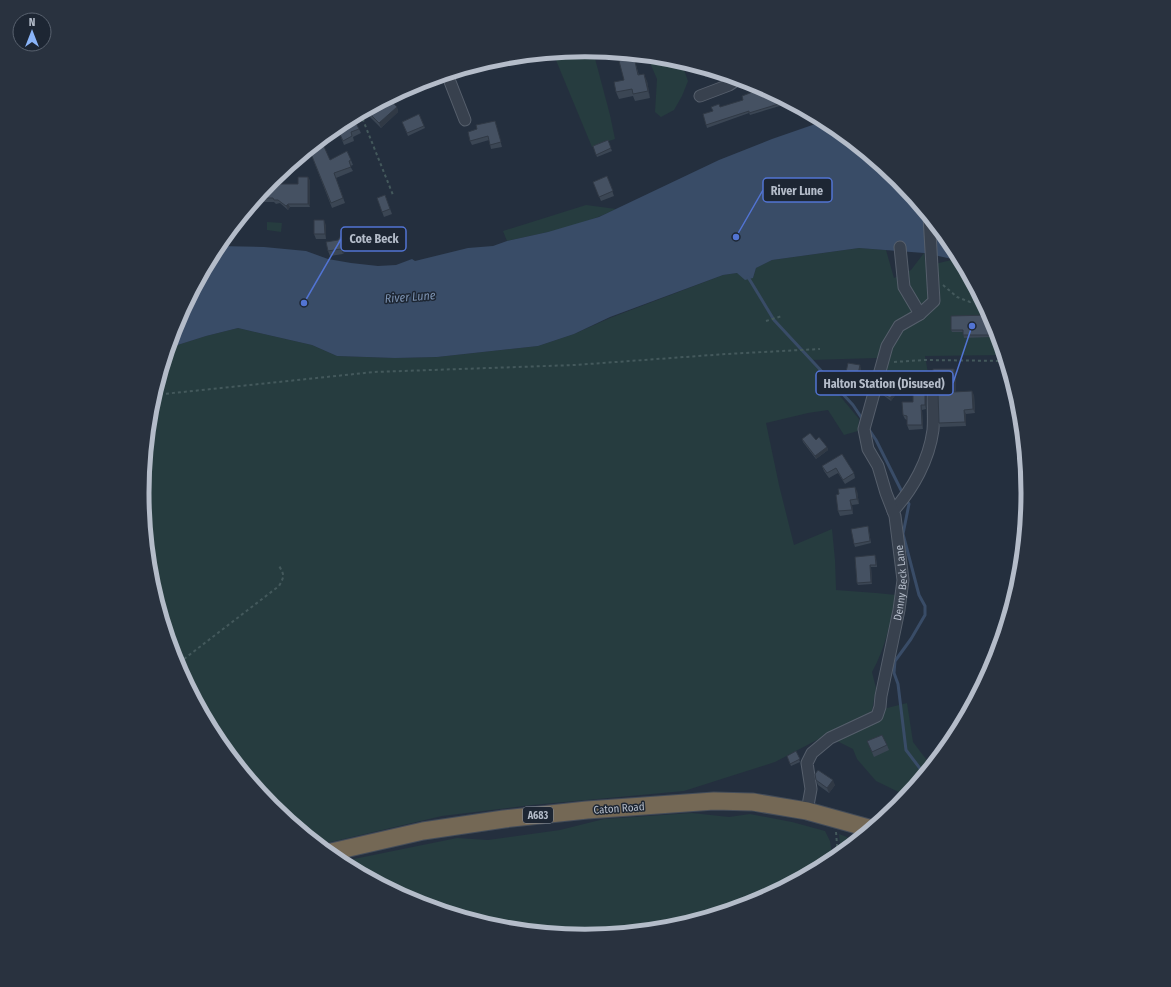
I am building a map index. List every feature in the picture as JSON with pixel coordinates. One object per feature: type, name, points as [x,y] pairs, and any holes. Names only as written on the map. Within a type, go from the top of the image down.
[{"type":"highway","name":"Caton Road","points":[[336,851],[422,832],[504,819],[587,810],[681,803],[734,801],[807,811],[866,827]]},
{"type":"street","points":[[449,79],[465,120]]},
{"type":"street","points":[[700,96],[733,83]]},
{"type":"street","points":[[929,225],[932,273]]},
{"type":"street","points":[[900,247],[904,287],[920,314]]},
{"type":"street","name":"Denny Beck Lane","points":[[807,811],[811,789],[807,763],[812,752],[830,738],[877,716],[880,707],[900,605],[903,580],[895,516],[896,507],[886,493],[878,466],[865,441],[864,429],[887,346],[899,326],[920,314],[934,301],[932,273]]},
{"type":"street","points":[[896,507],[919,475],[929,451],[933,429],[933,396]]},
{"type":"path","points":[[362,118],[393,195]]},
{"type":"path","points":[[932,273],[957,297],[970,302],[976,299]]},
{"type":"path","points":[[766,321],[782,316]]},
{"type":"path","points":[[161,394],[374,372],[575,365],[820,349]]},
{"type":"path","points":[[882,362],[924,360],[1001,361]]},
{"type":"path","points":[[183,663],[279,586],[284,578],[283,572],[279,566]]},
{"type":"path","points":[[834,819],[837,850]]},
{"type":"green space","points":[[595,57],[615,139],[592,147],[555,58]]},
{"type":"green space","points":[[650,62],[684,68],[688,81],[674,110],[661,117],[655,112],[657,79]]},
{"type":"green space","points":[[586,205],[616,209],[590,220],[549,232],[507,241],[503,231]]},
{"type":"green space","points":[[267,222],[282,223],[281,232],[267,230]]},
{"type":"green space","points":[[859,248],[886,250],[894,278],[911,270],[924,253],[926,266],[954,259],[964,275],[977,300],[989,326],[1000,355],[925,356],[929,379],[899,383],[883,373],[877,358],[810,360],[859,419],[858,431],[844,435],[828,410],[766,423],[794,545],[832,529],[836,590],[896,595],[884,644],[872,672],[876,688],[872,711],[775,762],[684,791],[532,805],[442,816],[325,843],[320,840],[277,802],[239,759],[207,712],[182,661],[172,634],[157,579],[150,522],[149,494],[150,465],[157,408],[175,346],[238,328],[312,345],[337,356],[395,358],[437,357],[538,346],[574,334],[610,318],[723,275],[737,273],[753,278],[756,268],[772,260]]},
{"type":"green space","points":[[907,703],[913,742],[929,763],[902,794],[876,781],[857,759],[853,749],[829,737],[887,708]]},
{"type":"green space","points":[[692,813],[729,817],[750,814],[792,822],[825,831],[830,841],[832,853],[804,872],[779,885],[726,907],[671,922],[614,929],[586,930],[557,929],[500,922],[445,907],[392,885],[367,872],[349,860],[457,838],[488,840],[560,830],[604,819]]},
{"type":"green space","points":[[839,834],[851,840],[840,847]]},
{"type":"water","name":"River Lune","points":[[817,124],[851,147],[894,185],[932,228],[953,259],[924,253],[859,248],[772,260],[756,268],[753,278],[745,280],[737,273],[723,275],[610,317],[574,334],[538,346],[437,357],[395,358],[337,356],[312,345],[238,328],[175,346],[194,300],[207,275],[226,246],[264,247],[306,251],[328,259],[378,266],[396,265],[412,259],[415,261],[468,248],[493,246],[599,217],[719,160]]},
{"type":"building","points":[[626,59],[635,60],[638,75],[644,74],[648,91],[633,94],[632,89],[616,92],[614,82],[624,80],[619,61]]},
{"type":"building","points":[[755,91],[781,103],[749,113],[749,111],[706,125],[703,114],[713,111],[711,107],[719,104],[720,107],[743,100],[742,96]]},
{"type":"building","points":[[392,102],[397,107],[379,123],[370,114]]},
{"type":"building","points":[[419,114],[424,126],[407,133],[402,122]]},
{"type":"building","points":[[495,121],[501,142],[490,145],[488,136],[470,141],[468,132],[477,129],[476,125]]},
{"type":"building","points":[[356,122],[359,129],[351,132],[352,136],[343,141],[340,133]]},
{"type":"building","points":[[608,140],[611,148],[596,155],[593,146]]},
{"type":"building","points":[[323,145],[330,160],[347,151],[351,160],[349,161],[351,167],[334,173],[343,198],[331,203],[311,154]]},
{"type":"building","points":[[607,176],[613,191],[599,197],[593,182]]},
{"type":"building","points":[[298,177],[308,177],[308,204],[288,204],[286,206],[273,198],[265,198],[278,184],[298,184]]},
{"type":"building","points":[[385,195],[390,209],[382,212],[377,198]]},
{"type":"building","points":[[314,220],[324,220],[325,234],[314,234]]},
{"type":"building","points":[[343,232],[350,237],[341,249],[328,251],[326,242],[338,240]]},
{"type":"building","points":[[984,315],[990,329],[990,335],[963,335],[963,330],[951,330],[951,316]]},
{"type":"building","points":[[848,363],[860,365],[856,383],[844,381]]},
{"type":"building","points":[[933,369],[954,369],[954,392],[972,391],[973,409],[964,410],[965,422],[939,423],[937,388],[934,385],[928,385],[925,389],[925,405],[921,405],[922,425],[907,425],[907,416],[903,415],[902,402],[913,402],[913,389],[920,389],[919,380],[933,379]]},
{"type":"building","points":[[887,386],[895,392],[890,398],[882,393]]},
{"type":"building","points":[[810,433],[816,440],[819,437],[827,447],[815,456],[802,439]]},
{"type":"building","points":[[842,454],[854,473],[843,480],[836,468],[827,473],[822,466]]},
{"type":"building","points":[[855,487],[857,499],[850,500],[852,510],[838,511],[836,495],[839,494],[838,489]]},
{"type":"building","points":[[868,526],[870,541],[854,544],[851,529]]},
{"type":"building","points":[[875,555],[876,565],[870,565],[871,582],[857,583],[855,557]]},
{"type":"building","points":[[882,735],[887,745],[872,752],[867,741]]},
{"type":"building","points":[[796,751],[800,759],[790,764],[787,756]]},
{"type":"building","points":[[818,770],[833,780],[827,788],[816,780],[815,774]]},
{"type":"waterway","points":[[748,277],[774,320],[853,405],[863,420]]},
{"type":"waterway","points":[[868,428],[876,440],[903,494]]},
{"type":"waterway","points":[[906,499],[909,504],[903,534],[919,595],[925,606],[925,615],[911,639],[895,661],[894,673],[898,684],[906,750],[922,771]]},
{"type":"place","name":"River Lune","points":[[736,237]]},
{"type":"place","name":"Cote Beck","points":[[304,303]]},
{"type":"place","name":"Halton Station (Disused)","points":[[972,326]]}]
